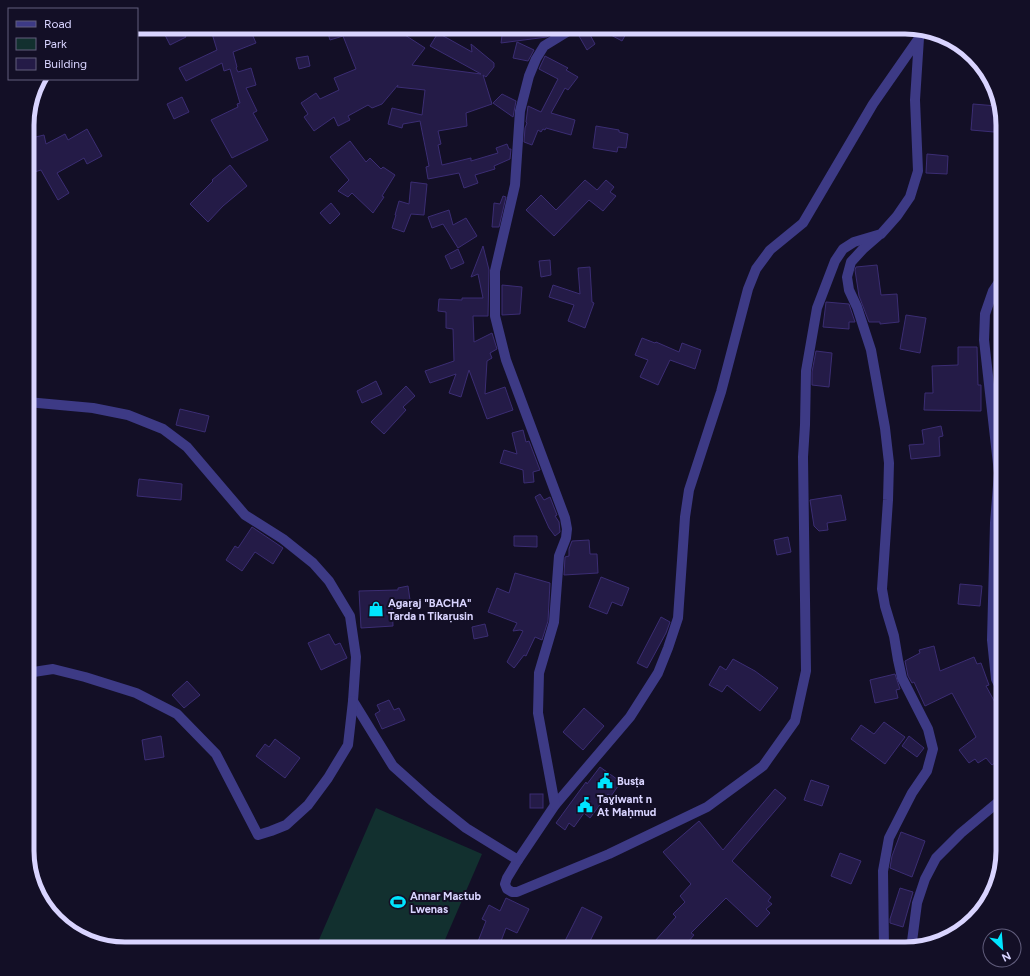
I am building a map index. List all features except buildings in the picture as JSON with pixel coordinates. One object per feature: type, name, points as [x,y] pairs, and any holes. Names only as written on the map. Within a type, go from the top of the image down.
[{"type":"street","points":[[555,805],[538,713],[539,673],[554,622],[559,556],[566,538],[565,518],[506,360],[495,316],[495,271],[515,185],[520,111],[529,76],[536,59],[544,46],[564,34]]},
{"type":"street","points":[[881,234],[854,242],[843,249],[835,261],[817,308],[806,371],[805,425],[802,457],[806,671],[795,721],[763,766],[707,807],[609,854],[517,892],[512,892],[507,889],[505,884],[518,860],[555,805],[630,717],[658,673],[668,648],[678,618],[685,517],[689,490],[721,392],[748,289],[756,269],[770,250],[803,223],[873,104],[919,35]]},
{"type":"street","points":[[884,942],[883,871],[889,838],[912,794],[927,771],[933,750],[928,729],[902,678],[894,636],[885,606],[882,589],[889,463],[884,422],[871,350],[857,307],[849,290],[847,277],[851,262],[862,249],[881,234],[897,216],[910,197],[918,171],[915,100],[920,35]]},
{"type":"street","points":[[996,286],[985,314],[984,340],[996,446]]},
{"type":"street","points":[[34,403],[93,408],[128,415],[163,429],[187,447],[245,515],[283,539],[313,563],[329,581],[350,616],[356,657],[348,745],[328,778],[308,805],[286,825],[258,835],[216,754],[177,714],[136,693],[84,677],[53,669],[34,672]]},
{"type":"street","points":[[996,510],[992,640],[996,679]]},
{"type":"street","points":[[353,701],[393,766],[431,800],[466,828],[518,860]]},
{"type":"street","points":[[912,942],[917,903],[925,879],[936,858],[960,834],[996,804]]},
{"type":"green space","name":"Annar Maɛtub Lwenas","points":[[376,808],[482,854],[444,942],[318,942]]},
{"type":"place","name":"Agaṛaj \"BACHA\" Tarda n Tikaṛusin","points":[[376,609]]},
{"type":"place","name":"Busṭa","points":[[605,781]]},
{"type":"place","name":"Taɣiwant n At Maḥmud","points":[[585,805]]},
{"type":"place","name":"Annar Maɛtub Lwenas","points":[[398,902]]}]
